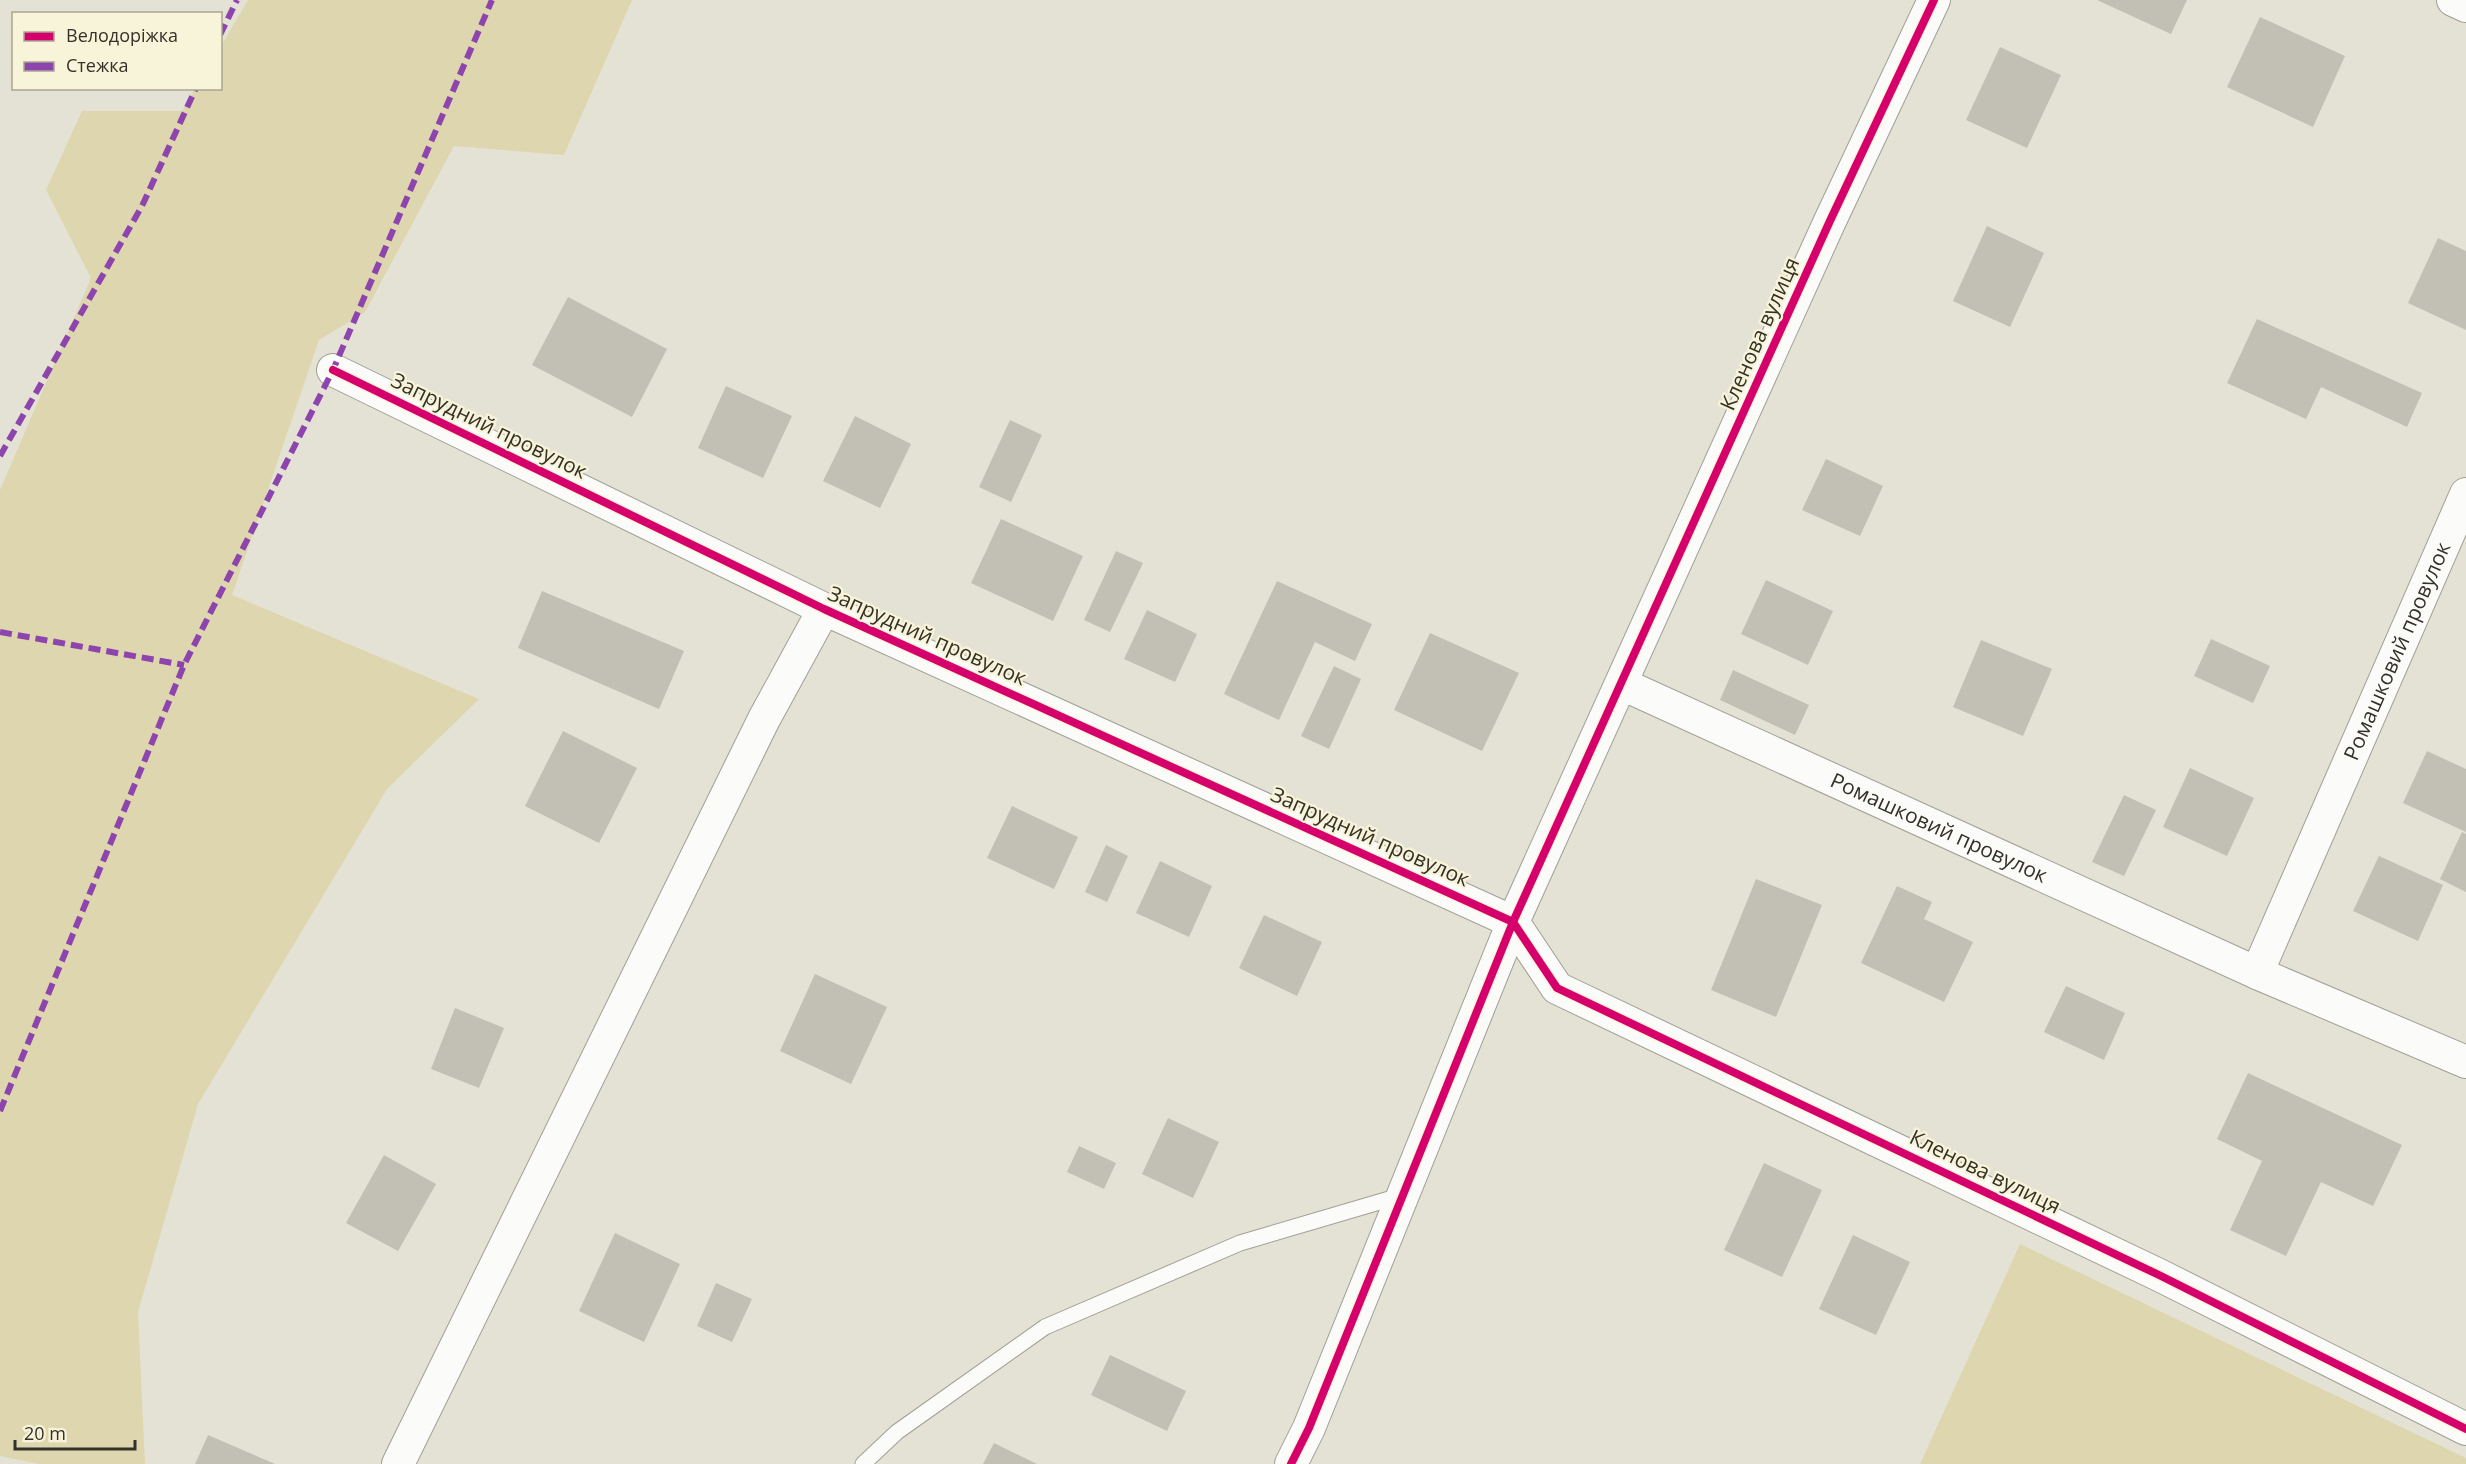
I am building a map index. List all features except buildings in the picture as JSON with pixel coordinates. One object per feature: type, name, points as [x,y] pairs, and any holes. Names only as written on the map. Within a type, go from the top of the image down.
[{"type":"street","name":"Кленова вулиця","points":[[1291,1464],[1310,1428],[1513,921],[1829,223],[1934,0]]},
{"type":"street","points":[[2453,0],[2466,6]]},
{"type":"street","name":"Запрудний провулок","points":[[333,370],[824,609],[1513,921]]},
{"type":"street","name":"Ромашковий провулок","points":[[2257,972],[2466,494]]},
{"type":"street","points":[[398,1464],[764,719],[824,609]]},
{"type":"street","name":"Ромашковий провулок","points":[[1622,684],[2257,972],[2466,1062]]},
{"type":"street","name":"Кленова вулиця","points":[[1513,921],[1557,988],[2159,1275],[2466,1429]]},
{"type":"lane","points":[[863,1464],[897,1432],[1045,1327],[1239,1243],[1403,1195]]},
{"type":"shaded area","points":[[248,0],[632,0],[564,155],[454,146],[365,312],[319,340],[232,595],[479,699],[387,789],[198,1104],[138,1312],[145,1464],[39,1464],[0,1456],[0,490],[91,278],[46,190],[82,111],[182,111],[194,90],[222,90],[222,44]]},
{"type":"shaded area","points":[[2020,1244],[2466,1458],[2466,1464],[1920,1464]]},
{"type":"marked path","points":[[222,31],[237,0]]},
{"type":"marked path","points":[[0,1111],[184,665],[333,370],[492,0]]},
{"type":"marked path","points":[[0,456],[142,206],[195,90]]},
{"type":"marked path","points":[[0,632],[184,665]]},
{"type":"cycle path","points":[[1291,1464],[1309,1428],[1513,922],[1829,223],[1934,0]]},
{"type":"cycle path","points":[[333,370],[824,609],[1513,922],[1557,988],[2159,1275],[2466,1429]]}]
